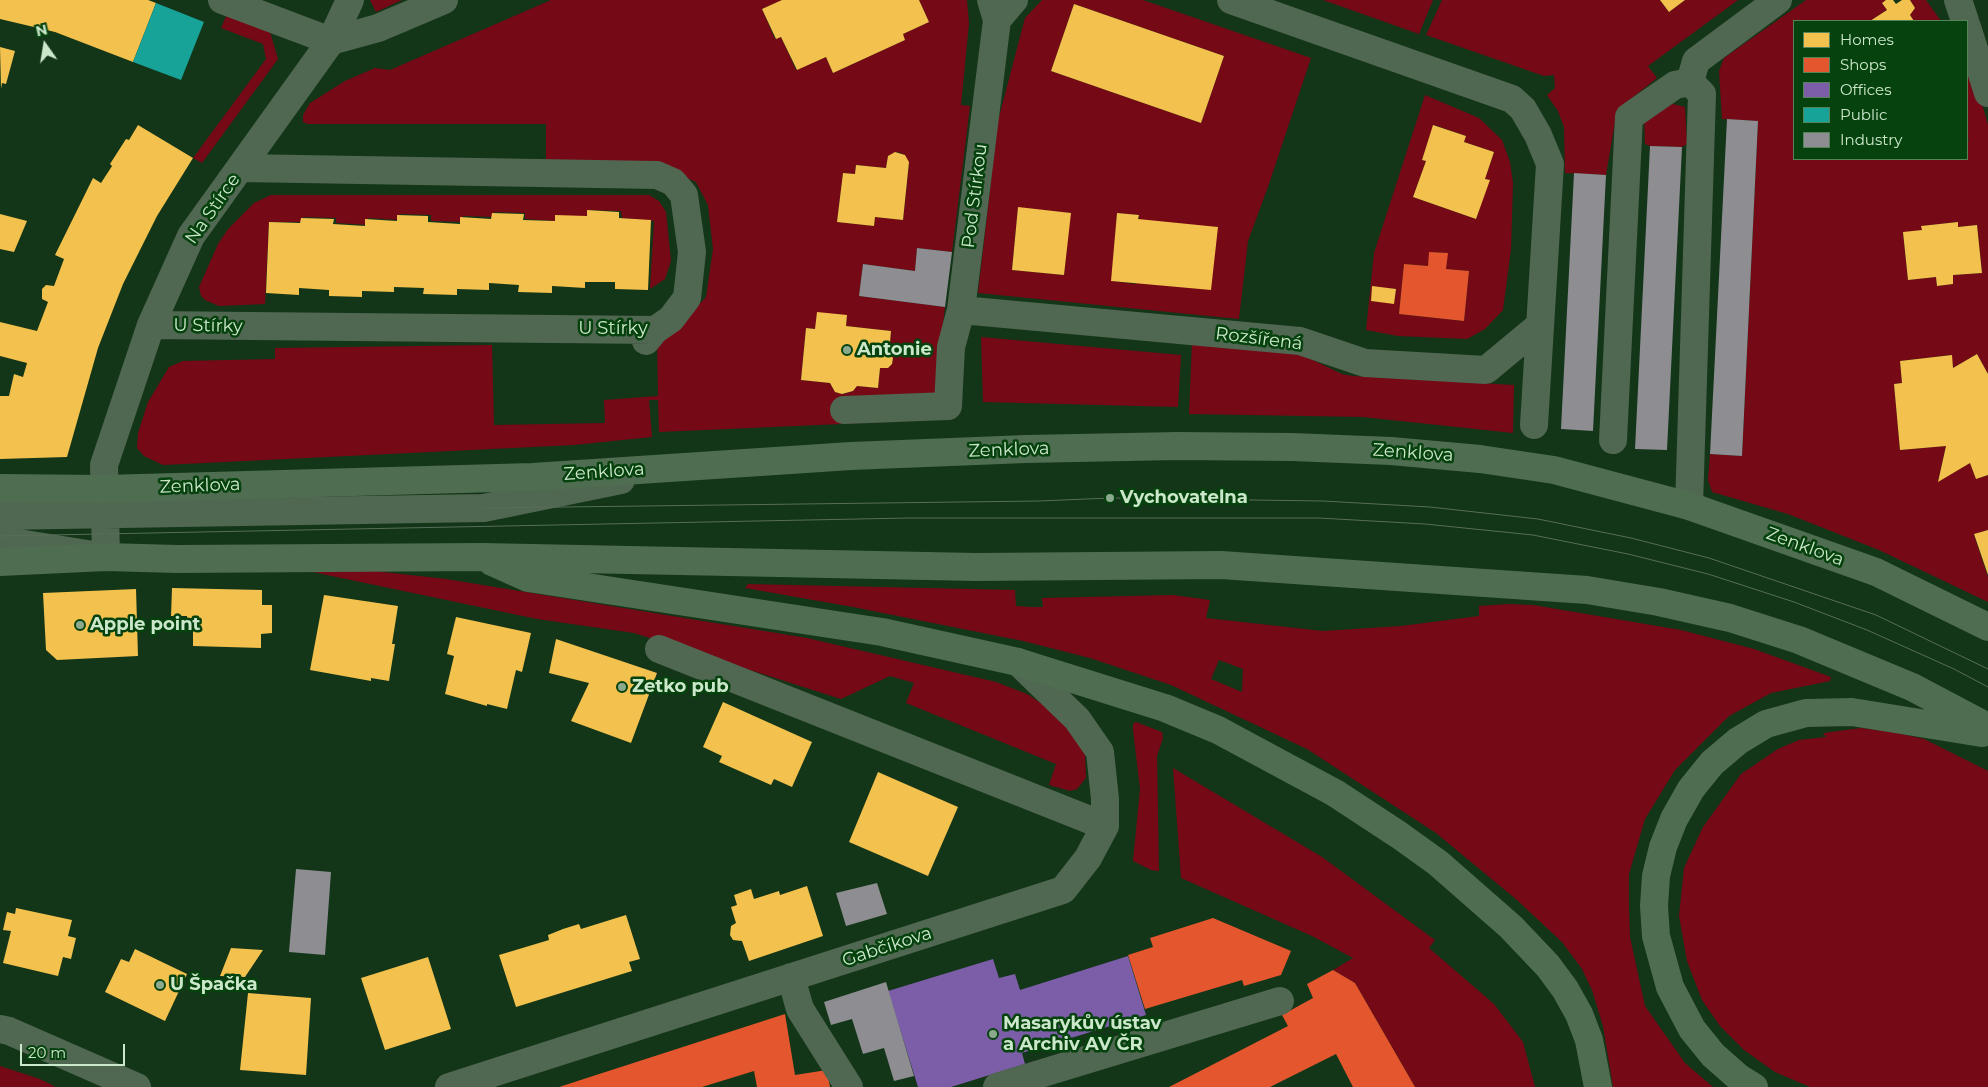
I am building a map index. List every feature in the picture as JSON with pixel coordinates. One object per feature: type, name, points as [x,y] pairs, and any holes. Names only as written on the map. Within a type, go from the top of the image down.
[{"type":"main road","name":"Zenklova","points":[[0,488],[104,502],[689,466],[1026,449],[1292,446],[1391,451],[1517,464],[1600,481],[1690,506],[1876,572],[1988,627]]},
{"type":"main road","points":[[0,562],[106,556],[177,559],[482,557],[976,567],[1221,565],[1587,590],[1730,618],[1799,640],[1912,687],[1988,727]]},
{"type":"main road","points":[[482,557],[528,578],[882,632],[1018,662],[1165,708],[1218,730],[1335,793],[1438,863],[1511,927],[1548,966],[1565,989],[1579,1014],[1589,1040],[1598,1087]]},
{"type":"main road","points":[[1754,1087],[1738,1077],[1713,1055],[1692,1029],[1670,987],[1656,936],[1654,906],[1656,876],[1663,847],[1674,818],[1690,790],[1712,764],[1738,741],[1766,724],[1806,713],[1852,712],[1988,734]]},
{"type":"street","points":[[222,0],[331,42],[378,28],[444,0]]},
{"type":"street","name":"Na Stírce","points":[[106,556],[104,465],[151,326],[191,236],[331,42],[350,0]]},
{"type":"street","points":[[1231,0],[1512,99],[1523,109],[1538,135],[1550,164],[1534,425]]},
{"type":"street","points":[[1690,82],[1696,61],[1778,0]]},
{"type":"street","points":[[1958,0],[1965,20]]},
{"type":"street","name":"Pod Stírkou","points":[[844,410],[948,406],[951,347],[961,310],[1001,7]]},
{"type":"street","points":[[1968,30],[1988,93]]},
{"type":"street","points":[[1613,440],[1629,117],[1675,84],[1690,82]]},
{"type":"street","points":[[1690,82],[1702,94],[1690,506]]},
{"type":"street","name":"U Stírky","points":[[151,326],[651,335],[671,319],[687,298],[692,252],[684,195],[673,182],[657,175],[241,168]]},
{"type":"street","name":"Rozšířená","points":[[961,310],[1300,341],[1365,363],[1486,370],[1539,326]]},
{"type":"street","points":[[0,516],[104,502]]},
{"type":"street","points":[[0,540],[106,556]]},
{"type":"street","points":[[659,649],[1105,826]]},
{"type":"street","name":"Gabčíkova","points":[[449,1087],[1063,890],[1088,858],[1105,826],[1105,799],[1100,752],[1078,719],[1018,662]]},
{"type":"street","points":[[791,977],[800,1009],[849,1087]]},
{"type":"street","points":[[997,1087],[1280,1001]]},
{"type":"street","points":[[0,1029],[9,1031],[137,1087]]},
{"type":"shaded area","points":[[370,0],[402,0],[376,12]]},
{"type":"shaded area","points":[[551,0],[783,0],[762,9],[775,39],[781,37],[796,70],[826,57],[833,73],[905,40],[903,34],[929,22],[919,0],[967,0],[969,23],[961,105],[970,106],[952,252],[917,248],[915,271],[863,264],[859,296],[945,307],[932,420],[659,432],[658,400],[649,400],[652,437],[574,445],[163,465],[144,456],[137,448],[138,433],[148,402],[169,367],[183,361],[275,359],[275,348],[492,345],[494,425],[605,423],[604,400],[658,396],[657,338],[673,333],[706,297],[713,249],[708,205],[696,182],[659,166],[546,164],[546,124],[308,124],[303,122],[303,115],[310,103],[345,81],[375,68],[390,70]],"holes":[[[898,152],[905,155],[909,164],[903,220],[875,217],[874,226],[837,222],[843,173],[855,174],[856,165],[886,168],[888,156]],[[847,315],[846,326],[891,331],[889,354],[893,358],[892,364],[888,368],[880,368],[878,388],[857,386],[853,391],[844,394],[835,392],[830,383],[801,380],[806,328],[815,329]]]},
{"type":"shaded area","points":[[1042,0],[1143,0],[1311,58],[1248,241],[1239,319],[978,293],[998,121],[1025,18]],"holes":[[[1074,4],[1224,56],[1201,123],[1051,71]],[[1018,208],[1070,213],[1064,275],[1012,270]],[[1117,213],[1139,215],[1136,284],[1112,281]]]},
{"type":"shaded area","points":[[1323,0],[1433,0],[1419,34]]},
{"type":"shaded area","points":[[1442,0],[1660,0],[1669,12],[1685,0],[1738,0],[1648,66],[1657,78],[1617,110],[1606,175],[1565,173],[1564,127],[1558,111],[1547,95],[1555,88],[1554,75],[1544,76],[1426,35]]},
{"type":"shaded area","points":[[1806,0],[1886,0],[1882,3],[1887,10],[1872,20],[1793,20],[1793,160],[1968,160],[1968,69],[1981,100],[1988,125],[1988,374],[1977,354],[1953,368],[1951,355],[1900,361],[1902,383],[1894,384],[1900,450],[1946,446],[1938,481],[1970,463],[1976,479],[1988,475],[1988,530],[1974,535],[1988,577],[1988,602],[1879,550],[1788,514],[1712,492],[1708,480],[1710,454],[1742,456],[1758,121],[1722,119],[1719,71],[1724,58]],"holes":[[[1958,222],[1958,227],[1977,225],[1982,273],[1953,275],[1953,284],[1937,286],[1936,277],[1908,280],[1903,233],[1922,230],[1922,226]]]},
{"type":"shaded area","points":[[1910,0],[1926,0],[1940,20],[1913,20],[1910,15],[1915,8]]},
{"type":"shaded area","points":[[228,12],[270,32],[278,59],[202,163],[193,158],[266,59],[263,44],[221,28]]},
{"type":"shaded area","points":[[1425,95],[1479,118],[1502,140],[1510,162],[1513,183],[1511,249],[1503,310],[1485,329],[1467,339],[1398,336],[1366,330],[1374,253]],"holes":[[[1434,125],[1466,136],[1464,142],[1494,152],[1485,179],[1489,180],[1476,219],[1413,197],[1426,161],[1422,160]],[[1430,252],[1447,253],[1446,269],[1469,271],[1464,321],[1399,314],[1404,264],[1428,266]],[[1372,287],[1396,289],[1394,303],[1371,301]]]},
{"type":"shaded area","points":[[1673,104],[1685,107],[1687,144],[1682,147],[1650,146],[1645,144],[1644,116]]},
{"type":"shaded area","points":[[271,195],[649,195],[659,201],[666,212],[671,261],[665,279],[650,289],[654,221],[622,218],[621,211],[589,210],[589,217],[557,221],[525,219],[525,213],[494,212],[494,217],[463,216],[462,222],[431,221],[431,215],[400,214],[399,220],[368,218],[368,225],[336,223],[336,218],[303,217],[303,222],[269,222],[265,304],[219,306],[205,300],[201,296],[199,287],[218,244],[228,229],[254,203]]},
{"type":"shaded area","points":[[981,337],[1181,355],[1178,407],[983,402]]},
{"type":"shaded area","points":[[1192,341],[1292,350],[1342,374],[1353,376],[1514,385],[1513,433],[1363,417],[1189,414]]},
{"type":"shaded area","points":[[308,571],[374,571],[446,579],[807,638],[996,682],[1027,694],[1059,715],[1085,753],[1086,778],[1077,789],[1070,791],[1049,785],[1056,764],[906,703],[914,683],[890,676],[841,699],[634,633],[537,619]]},
{"type":"shaded area","points":[[748,584],[1015,590],[1016,606],[1030,607],[1043,607],[1042,598],[1173,595],[1210,600],[1206,618],[1323,631],[1401,626],[1479,616],[1479,606],[1533,605],[1681,630],[1754,649],[1831,677],[1830,681],[1771,693],[1729,716],[1675,770],[1645,819],[1629,874],[1629,907],[1630,937],[1645,1006],[1685,1063],[1713,1087],[1613,1087],[1603,1026],[1592,990],[1582,969],[1562,942],[1517,900],[1436,833],[1307,749],[1171,685],[1090,658],[1023,641],[853,607],[745,588]],"holes":[[[1219,660],[1243,669],[1242,692],[1211,679]]]},
{"type":"shaded area","points":[[1136,722],[1162,732],[1163,738],[1157,756],[1159,871],[1151,870],[1133,861],[1140,789],[1133,730],[1133,724]]},
{"type":"shaded area","points":[[1861,728],[1924,739],[1988,771],[1988,1087],[1810,1087],[1775,1072],[1744,1050],[1720,1026],[1702,1000],[1687,961],[1679,916],[1684,868],[1703,827],[1741,774],[1778,749],[1799,740],[1826,737],[1823,733]]},
{"type":"shaded area","points":[[1173,768],[1322,857],[1435,940],[1429,948],[1494,1004],[1523,1042],[1535,1087],[1415,1087],[1355,983],[1333,970],[1353,958],[1312,936],[1181,878]]},
{"type":"shaded area","points":[[0,1066],[40,1079],[56,1087],[0,1087]]},
{"type":"building: Homes","points":[[0,0],[148,0],[156,3],[133,62],[55,32],[0,19]]},
{"type":"building: Homes","points":[[782,0],[919,0],[929,22],[903,34],[905,40],[833,73],[826,57],[797,70],[781,37],[776,39],[762,9]]},
{"type":"building: Homes","points":[[1660,0],[1685,0],[1669,12]]},
{"type":"building: Homes","points":[[1886,0],[1893,0],[1896,4],[1902,0],[1910,0],[1915,8],[1910,15],[1913,20],[1872,20],[1887,10],[1882,3]]},
{"type":"building: Homes","points":[[1074,4],[1224,56],[1201,123],[1051,71]]},
{"type":"building: Homes","points":[[0,47],[15,51],[6,84],[2,83],[1,89]]},
{"type":"building: Homes","points":[[138,125],[193,158],[157,216],[123,284],[98,348],[67,457],[0,459],[0,396],[9,396],[14,374],[23,377],[27,363],[0,356],[0,322],[37,331],[48,302],[42,299],[42,289],[46,285],[54,286],[64,259],[55,255],[93,178],[101,183],[112,166],[110,164],[126,139],[129,140]]},
{"type":"building: Homes","points":[[1433,125],[1466,136],[1464,142],[1494,152],[1485,179],[1490,180],[1476,219],[1413,197],[1426,161],[1422,160]]},
{"type":"building: Homes","points":[[895,152],[905,155],[909,162],[903,220],[875,217],[874,226],[837,222],[843,173],[855,174],[856,165],[886,168],[888,156]]},
{"type":"building: Homes","points":[[1018,207],[1071,213],[1064,275],[1012,270]]},
{"type":"building: Homes","points":[[587,210],[619,212],[619,218],[651,220],[648,290],[615,289],[615,282],[585,282],[585,288],[552,286],[552,293],[518,292],[519,285],[489,283],[489,290],[457,289],[457,295],[423,294],[424,288],[394,287],[394,292],[362,291],[362,297],[329,296],[329,290],[299,288],[299,295],[266,293],[269,222],[300,223],[301,218],[334,219],[333,224],[365,226],[365,219],[397,221],[397,215],[428,216],[428,222],[460,224],[460,217],[491,219],[492,213],[524,214],[523,220],[555,221],[555,215],[587,216]]},
{"type":"building: Homes","points":[[1117,213],[1139,215],[1138,219],[1218,227],[1211,290],[1111,281]]},
{"type":"building: Homes","points":[[0,214],[27,221],[14,252],[0,249]]},
{"type":"building: Homes","points":[[1958,222],[1958,227],[1977,225],[1982,273],[1953,275],[1953,284],[1937,286],[1936,277],[1908,280],[1903,232],[1922,230],[1921,226]]},
{"type":"building: Homes","points":[[1372,286],[1396,289],[1394,304],[1371,301]]},
{"type":"building: Homes","name":"Antonie","points":[[817,312],[847,315],[846,326],[891,331],[889,354],[893,358],[892,364],[888,368],[880,368],[878,388],[857,386],[853,391],[842,394],[835,392],[830,383],[801,380],[806,328],[815,329]]},
{"type":"building: Homes","points":[[1977,354],[1988,374],[1988,475],[1976,479],[1970,463],[1938,482],[1946,446],[1900,450],[1894,384],[1902,383],[1900,361],[1952,355],[1953,368]]},
{"type":"building: Homes","points":[[1988,530],[1988,575],[1974,534]]},
{"type":"building: Homes","points":[[172,588],[262,590],[262,605],[272,605],[272,633],[261,634],[261,648],[193,646],[193,626],[187,627],[187,616],[171,616]]},
{"type":"building: Homes","points":[[136,589],[138,656],[57,660],[46,650],[43,593]]},
{"type":"building: Homes","points":[[324,595],[398,606],[392,644],[395,644],[389,681],[371,678],[371,681],[310,670]]},
{"type":"building: Homes","points":[[456,617],[531,633],[522,672],[516,670],[507,709],[487,704],[487,706],[445,694],[454,656],[447,654]]},
{"type":"building: Homes","points":[[556,639],[657,673],[631,743],[571,721],[589,683],[549,673]]},
{"type":"building: Homes","points":[[723,702],[812,742],[792,787],[774,779],[771,785],[719,762],[722,756],[703,747]]},
{"type":"building: Homes","points":[[878,772],[958,807],[928,876],[849,842]]},
{"type":"building: Homes","points":[[807,886],[823,936],[749,961],[742,941],[733,940],[730,935],[731,926],[736,923],[731,907],[737,905],[734,895],[751,889],[754,899],[779,891],[780,895]]},
{"type":"building: Homes","points":[[16,908],[72,920],[68,936],[76,938],[71,959],[63,957],[58,976],[3,963],[11,931],[3,930],[7,912],[15,914]]},
{"type":"building: Homes","points":[[626,915],[640,959],[629,962],[632,971],[516,1007],[499,955],[549,940],[548,935],[563,929],[579,924],[581,929]]},
{"type":"building: Homes","points":[[231,948],[263,950],[245,977],[220,976]]},
{"type":"building: Homes","points":[[135,949],[187,974],[165,1021],[105,992],[121,959],[129,962]]},
{"type":"building: Homes","points":[[428,957],[451,1029],[385,1050],[361,978]]},
{"type":"building: Homes","points":[[248,993],[311,998],[306,1075],[240,1070]]},
{"type":"building: Shops","points":[[1429,252],[1448,253],[1446,269],[1469,271],[1464,321],[1399,314],[1404,264],[1428,266]]},
{"type":"building: Shops","points":[[1213,918],[1291,951],[1281,975],[1244,986],[1242,980],[1145,1009],[1128,955],[1153,947],[1150,938]]},
{"type":"building: Shops","points":[[1333,970],[1355,983],[1415,1087],[1353,1087],[1336,1054],[1270,1087],[1169,1087],[1288,1026],[1282,1015],[1313,998],[1307,984]]},
{"type":"building: Shops","points":[[785,1014],[795,1075],[827,1070],[830,1087],[757,1087],[754,1071],[702,1087],[559,1087]]},
{"type":"building: Offices","name":"Masarykův ústav a Archiv AV ČR","points":[[1128,956],[1146,1015],[1022,1053],[1025,1064],[951,1087],[918,1087],[888,991],[993,959],[999,978],[1015,974],[1020,990]]},
{"type":"building: Public","points":[[156,3],[204,22],[181,80],[133,62]]},
{"type":"building: Industry","points":[[1727,119],[1758,121],[1742,456],[1710,454]]},
{"type":"building: Industry","points":[[1650,146],[1682,147],[1667,450],[1635,449]]},
{"type":"building: Industry","points":[[1574,173],[1606,175],[1593,431],[1561,429]]},
{"type":"building: Industry","points":[[917,248],[952,252],[945,307],[859,296],[863,264],[915,271]]},
{"type":"building: Industry","points":[[296,869],[331,872],[325,955],[289,952]]},
{"type":"building: Industry","points":[[877,883],[887,914],[846,926],[836,893]]},
{"type":"building: Industry","points":[[886,982],[914,1076],[894,1081],[884,1048],[863,1054],[852,1019],[831,1025],[824,1002]]},
{"type":"tram line","points":[[484,508],[1039,501],[1110,498],[1323,501],[1430,507],[1538,519],[1631,538],[1709,558],[1876,615],[1988,669]]},
{"type":"tram line","points":[[0,536],[908,518],[1319,518],[1425,524],[1533,535],[1628,554],[1708,574],[1794,602],[1867,630],[1954,669],[1988,687]]},
{"type":"place","name":"Antonie","points":[[847,350]]},
{"type":"place","name":"Vychovatelna","points":[[1110,498]]},
{"type":"place","name":"Apple point","points":[[80,625]]},
{"type":"place","name":"Zetko pub","points":[[622,687]]},
{"type":"place","name":"U Špačka","points":[[160,985]]},
{"type":"place","name":"Masarykův ústav a Archiv AV ČR","points":[[993,1034]]}]
